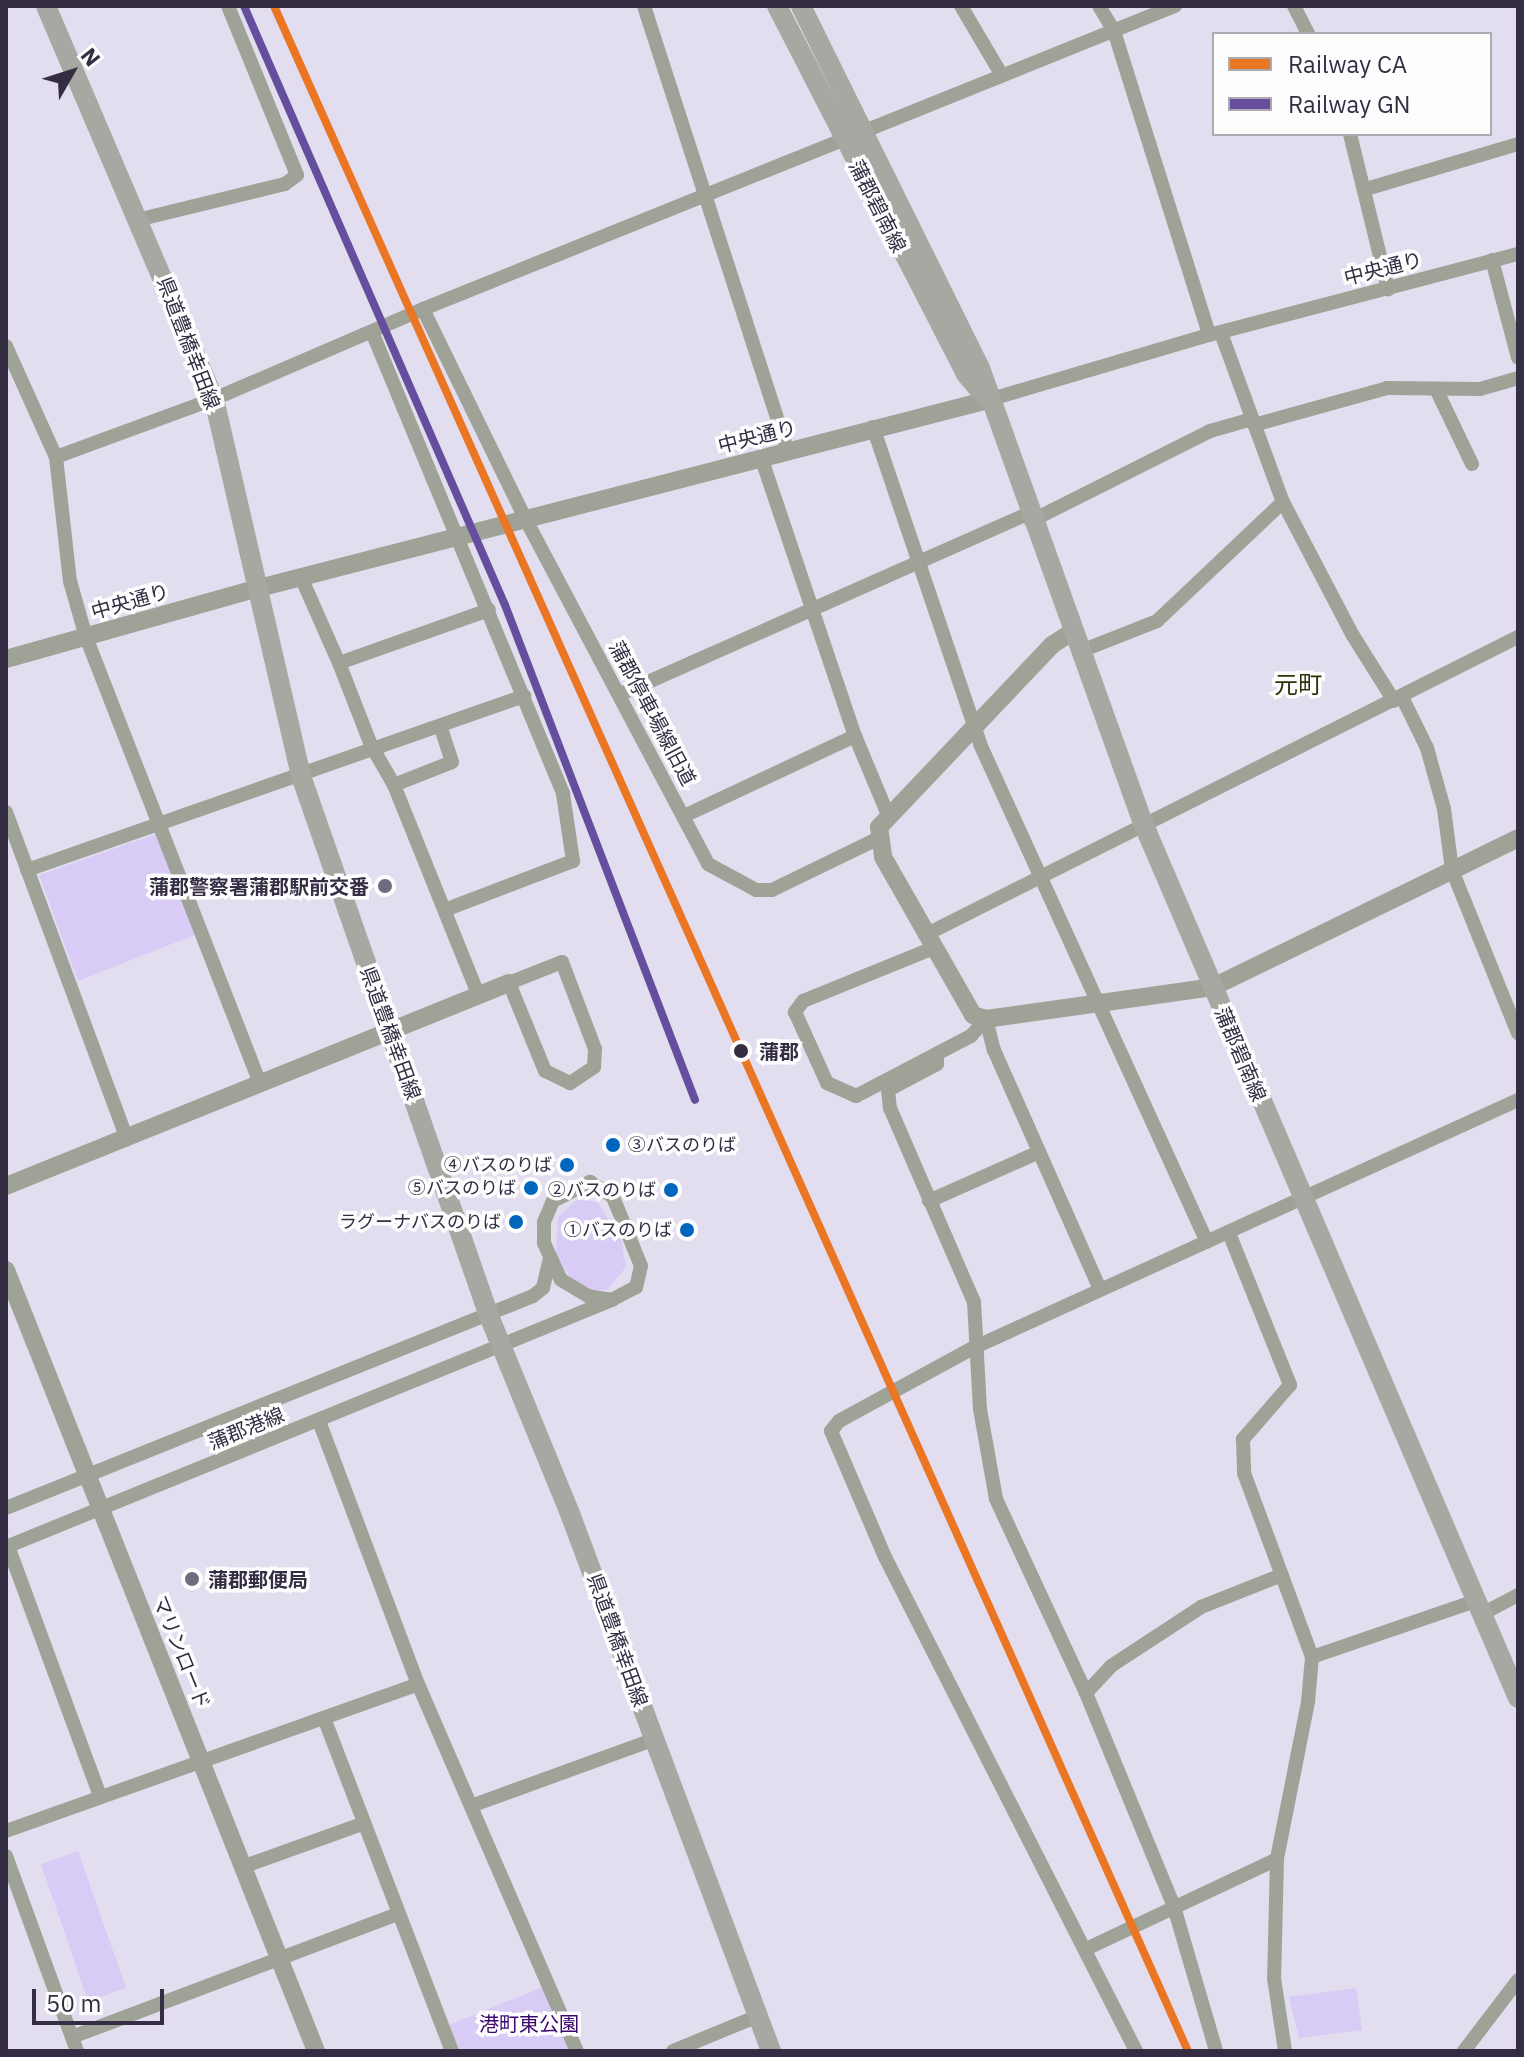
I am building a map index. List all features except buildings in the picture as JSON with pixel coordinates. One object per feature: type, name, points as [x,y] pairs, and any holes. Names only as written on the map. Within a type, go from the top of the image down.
[{"type":"main road","name":"県道豊橋幸田線","points":[[46,6],[141,219],[214,399],[255,589],[301,776],[489,1316],[655,1739],[771,2051]]},
{"type":"main road","name":"蒲郡碧南線","points":[[777,6],[966,374],[988,400]]},
{"type":"main road","name":"蒲郡碧南線","points":[[801,6],[980,368],[988,400],[1143,823],[1518,1698]]},
{"type":"street","points":[[141,219],[285,184],[297,175],[228,6]]},
{"type":"street","points":[[644,6],[788,451]]},
{"type":"street","points":[[961,6],[1001,74]]},
{"type":"street","points":[[1099,6],[1114,31],[1215,334],[1283,502],[1352,634],[1398,699],[1427,748],[1444,809],[1452,870],[1518,1033]]},
{"type":"street","points":[[56,457],[214,399],[423,309],[844,139],[866,134],[1001,74],[1175,6]]},
{"type":"street","points":[[1294,6],[1307,32]]},
{"type":"street","points":[[1351,136],[1388,289]]},
{"type":"street","points":[[1366,189],[1518,144]]},
{"type":"street","name":"中央通り","points":[[6,659],[255,589],[873,427],[988,400],[1215,334],[1518,254]]},
{"type":"street","points":[[1492,260],[1518,358]]},
{"type":"street","name":"蒲郡停車場線旧道","points":[[423,309],[526,520],[684,816],[718,873],[756,890],[772,890],[877,839]]},
{"type":"street","points":[[372,332],[460,536],[563,794],[573,861],[445,910]]},
{"type":"street","points":[[6,346],[56,457],[70,581],[86,637],[163,823],[260,1084]]},
{"type":"street","points":[[621,694],[1030,517],[1210,431],[1387,388],[1437,391],[1480,389],[1518,378]]},
{"type":"street","points":[[1437,391],[1472,464]]},
{"type":"street","points":[[873,427],[974,727],[1207,1242]]},
{"type":"street","points":[[761,457],[855,736],[888,815]]},
{"type":"street","points":[[1283,502],[1157,621],[1076,642],[1052,645],[888,815],[877,839],[962,1003],[973,1015],[986,1019],[1213,987],[1518,838]]},
{"type":"street","points":[[301,577],[371,745],[394,785],[478,994]]},
{"type":"street","points":[[339,663],[489,610]]},
{"type":"street","points":[[986,1019],[971,1036],[874,1089],[845,1095],[827,1083],[795,1012],[803,1001],[928,942],[1039,874],[1518,637]]},
{"type":"street","points":[[27,870],[301,776],[371,745],[440,726],[524,696]]},
{"type":"street","points":[[394,785],[452,762],[440,726]]},
{"type":"street","points":[[684,816],[855,736]]},
{"type":"street","points":[[6,812],[127,1139]]},
{"type":"street","points":[[6,1186],[127,1139],[389,1028],[562,962],[595,1049],[594,1067],[584,1077],[570,1083],[545,1071],[509,983]]},
{"type":"street","points":[[986,1019],[1037,1153],[1100,1289]]},
{"type":"street","points":[[937,1054],[937,1064],[888,1090],[890,1108],[974,1302],[978,1329],[973,1348],[996,1499],[1086,1693],[1174,1907],[1216,2051]]},
{"type":"street","points":[[1136,2051],[885,1557],[831,1437],[839,1421],[973,1348],[1518,1100]]},
{"type":"street","points":[[929,1201],[1037,1153]]},
{"type":"street","points":[[585,1183],[606,1189],[619,1209],[641,1275],[632,1290],[612,1300],[574,1290],[549,1261],[543,1231],[553,1201],[585,1183]]},
{"type":"street","points":[[1229,1233],[1290,1385],[1243,1439],[1244,1473],[1312,1657],[1308,1702],[1277,1859],[1274,1978],[1285,2051]]},
{"type":"street","name":"蒲郡港線","points":[[6,1508],[489,1316],[543,1288],[549,1261]]},
{"type":"street","name":"マリンロード","points":[[6,1270],[316,2051]]},
{"type":"street","name":"蒲郡港線","points":[[7,1547],[612,1300]]},
{"type":"street","points":[[319,1421],[418,1684],[577,2051]]},
{"type":"street","points":[[7,1547],[100,1796]]},
{"type":"street","points":[[1086,1693],[1111,1666],[1201,1607],[1282,1575]]},
{"type":"street","points":[[1312,1657],[1518,1595]]},
{"type":"street","points":[[6,1831],[418,1684]]},
{"type":"street","points":[[324,1718],[362,1824],[452,2051]]},
{"type":"street","points":[[471,1806],[655,1739]]},
{"type":"street","points":[[242,1867],[362,1824]]},
{"type":"street","points":[[6,1856],[74,2044],[279,1959],[398,1914]]},
{"type":"street","points":[[1086,1949],[1277,1859]]},
{"type":"street","points":[[1464,2051],[1518,1980]]},
{"type":"street","points":[[673,2051],[758,2016]]},
{"type":"green space","points":[[156,834],[197,934],[78,981],[39,875]]},
{"type":"green space","points":[[578,1199],[597,1202],[621,1239],[626,1267],[607,1290],[592,1290],[571,1279],[556,1254],[558,1217]]},
{"type":"green space","points":[[78,1851],[126,1988],[88,2001],[41,1864]]},
{"type":"green space","name":"港町東公園","points":[[543,1987],[570,2051],[459,2051],[449,2025]]},
{"type":"green space","points":[[1356,1988],[1362,2030],[1299,2038],[1289,1997]]},
{"type":"rail line","name":"GN","points":[[244,6],[505,605],[695,1100]]},
{"type":"rail line","name":"CA","points":[[274,6],[1188,2051]]},
{"type":"place","name":"蒲郡警察署蒲郡駅前交番","points":[[385,886]]},
{"type":"place","name":"蒲郡","points":[[741,1051]]},
{"type":"place","name":"③バスのりば","points":[[613,1145]]},
{"type":"place","name":"④バスのりば","points":[[567,1165]]},
{"type":"place","name":"⑤バスのりば","points":[[531,1188]]},
{"type":"place","name":"②バスのりば","points":[[671,1190]]},
{"type":"place","name":"ラグーナバスのりば","points":[[516,1222]]},
{"type":"place","name":"①バスのりば","points":[[687,1230]]},
{"type":"place","name":"蒲郡郵便局","points":[[192,1579]]},
{"type":"district","name":"元町","points":[[1298,685]]}]
